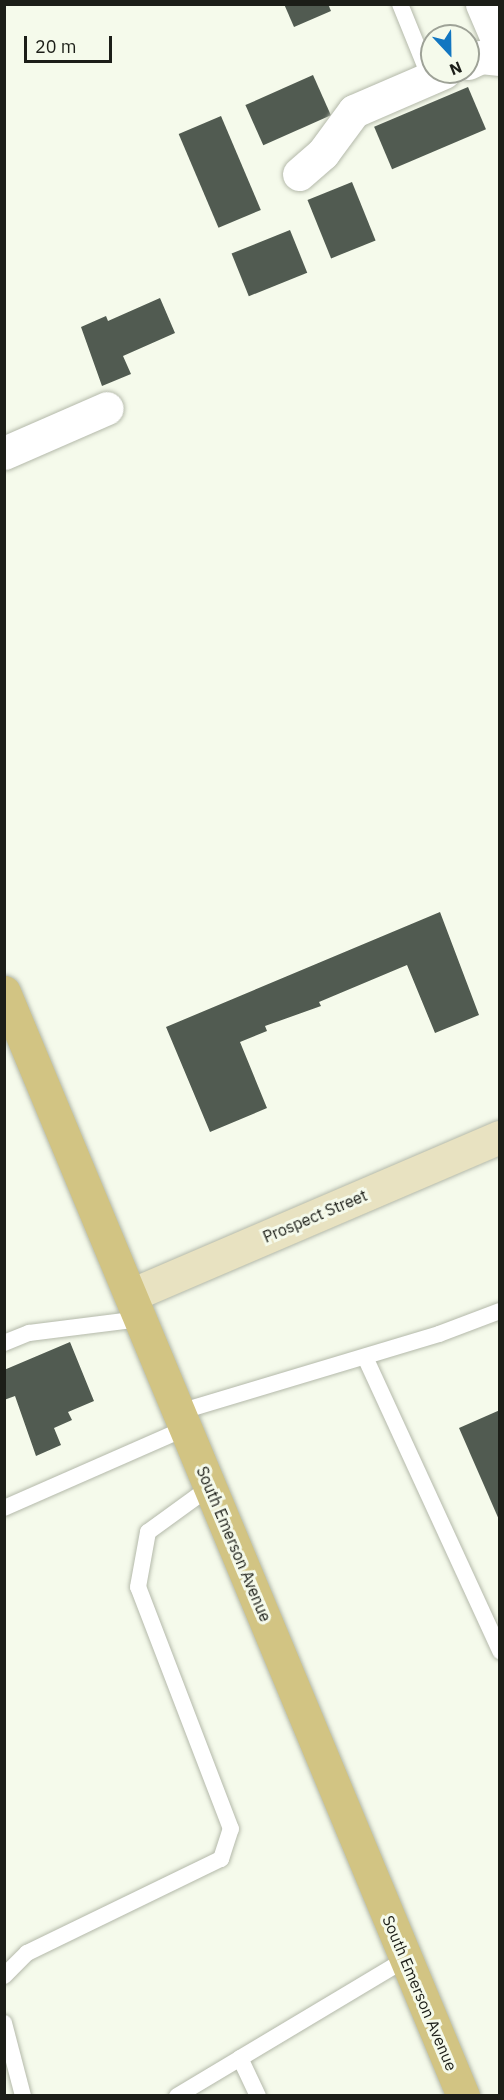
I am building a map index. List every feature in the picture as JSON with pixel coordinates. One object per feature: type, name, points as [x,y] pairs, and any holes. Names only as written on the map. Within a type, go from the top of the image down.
[{"type":"main road","name":"South Emerson Avenue","points":[[4,992],[463,2096]]},
{"type":"main road","name":"Prospect Street","points":[[135,1307],[500,1137]]},
{"type":"street","points":[[482,4],[500,46]]},
{"type":"street","points":[[480,57],[500,59]]},
{"type":"street","points":[[299,174],[323,153],[354,111],[420,82]]},
{"type":"street","points":[[4,453],[107,408]]},
{"type":"lane","points":[[400,4],[420,42]]},
{"type":"lane","points":[[4,1343],[28,1333],[135,1307]]},
{"type":"lane","points":[[4,1508],[182,1420],[500,1311]]},
{"type":"lane","points":[[365,1357],[500,1651]]},
{"type":"lane","points":[[4,1976],[27,1953],[221,1859],[231,1829],[138,1587],[148,1532],[210,1487]]},
{"type":"lane","points":[[177,2096],[406,1959]]},
{"type":"lane","points":[[4,2023],[23,2096]]},
{"type":"lane","points":[[240,2058],[258,2096]]},
{"type":"building","points":[[284,4],[328,4],[331,11],[294,27]]},
{"type":"building","points":[[313,75],[331,115],[263,145],[245,105]]},
{"type":"building","points":[[468,87],[486,129],[392,169],[374,127]]},
{"type":"building","points":[[221,116],[261,210],[219,228],[179,134]]},
{"type":"building","points":[[352,182],[376,240],[331,258],[307,200]]},
{"type":"building","points":[[290,230],[307,273],[249,296],[232,254]]},
{"type":"building","points":[[160,298],[175,333],[123,356],[131,374],[102,386],[81,327],[106,316],[108,321]]},
{"type":"building","points":[[440,912],[479,1015],[435,1033],[407,965],[319,1002],[321,1006],[265,1026],[267,1031],[240,1042],[267,1108],[210,1132],[166,1027]]},
{"type":"building","points":[[70,1342],[94,1401],[68,1412],[72,1420],[54,1428],[61,1445],[36,1456],[15,1396],[4,1400],[4,1370]]},
{"type":"building","points":[[500,1410],[500,1522],[459,1428]]}]
